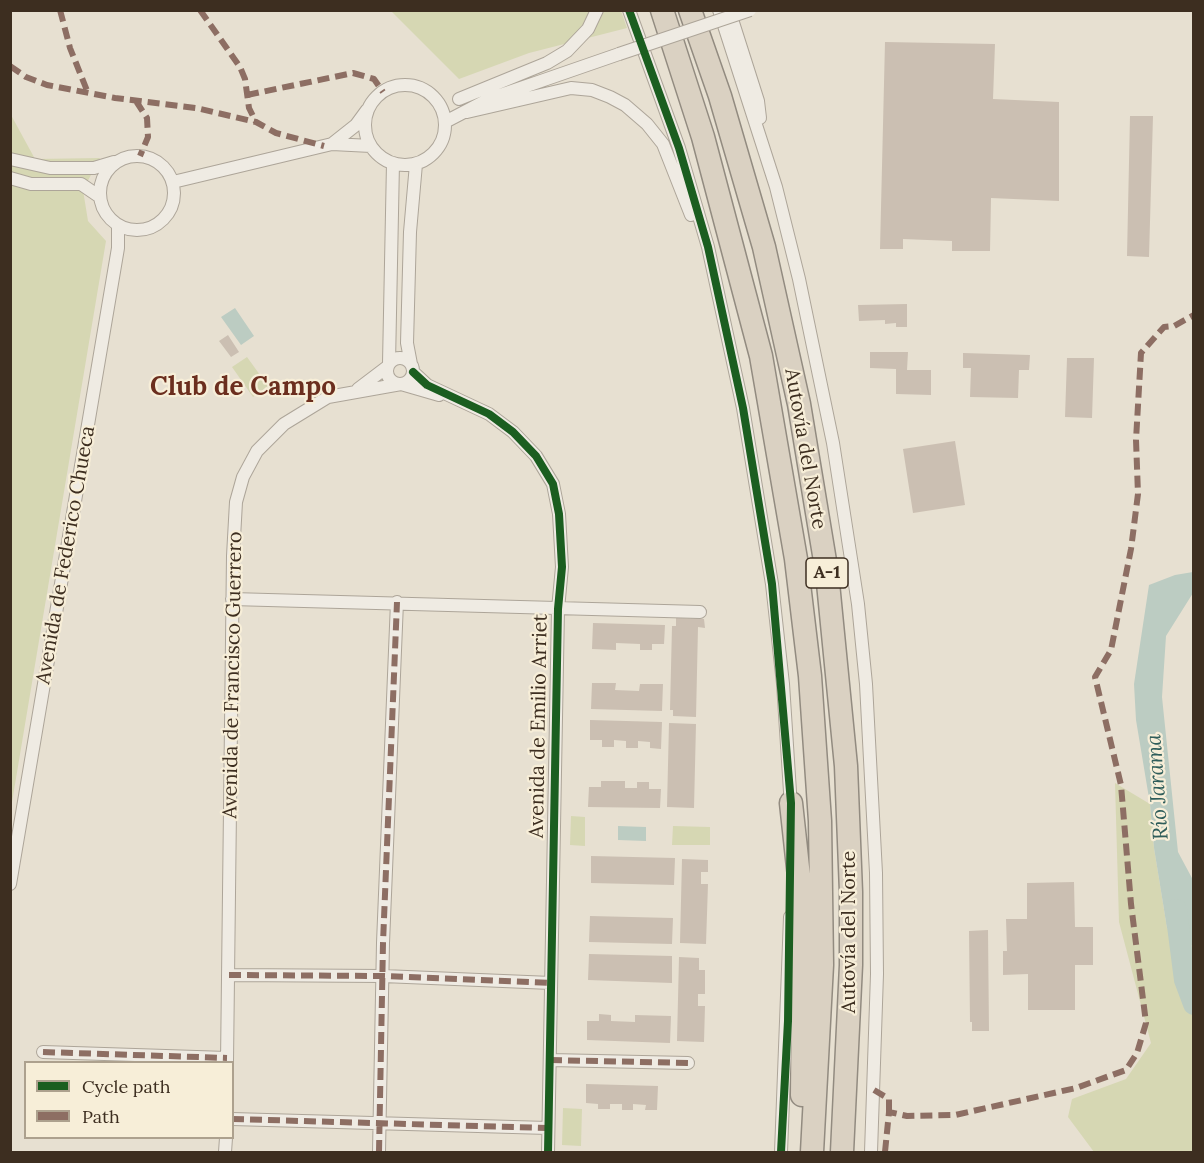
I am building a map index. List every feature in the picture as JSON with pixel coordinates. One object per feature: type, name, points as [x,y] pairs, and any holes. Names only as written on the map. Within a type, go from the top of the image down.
[{"type":"highway","name":"Autovía del Norte","points":[[662,10],[703,136],[763,367],[796,560],[810,676],[820,821],[822,965],[812,1152]]},
{"type":"highway","name":"Autovía del Norte","points":[[690,10],[720,96],[764,247],[798,404],[827,573],[846,766],[851,891],[849,1009],[842,1152]]},
{"type":"highway","points":[[791,803],[800,886],[803,984],[798,1152]]},
{"type":"street","points":[[459,99],[547,63],[567,51],[588,29],[597,10]]},
{"type":"street","points":[[629,10],[680,148],[708,247],[760,500],[772,584],[791,803],[788,1021],[781,1152]]},
{"type":"street","points":[[719,10],[763,143],[789,235],[816,355],[844,511],[865,672],[873,782],[877,974],[871,1152]]},
{"type":"street","points":[[729,10],[758,101],[763,143]]},
{"type":"street","points":[[445,122],[489,99],[750,10]]},
{"type":"street","points":[[332,144],[356,125],[370,107],[383,92],[405,86],[416,87],[435,99],[442,109],[445,122],[444,136],[438,148],[429,158],[416,164],[393,163],[377,154],[366,134],[366,120],[370,107]]},
{"type":"street","points":[[467,112],[571,88],[592,90],[626,105],[647,124],[663,144],[697,231],[723,317]]},
{"type":"street","points":[[435,99],[489,99]]},
{"type":"street","points":[[173,182],[332,144],[371,146]]},
{"type":"street","points":[[10,159],[50,168],[94,168],[128,156],[148,157],[166,170],[173,182],[174,196],[170,211],[161,222],[139,231],[118,227],[100,206],[101,179],[114,162]]},
{"type":"street","points":[[393,163],[388,365],[390,380],[449,397]]},
{"type":"street","points":[[355,392],[409,381],[412,368],[407,343],[408,299],[416,164]]},
{"type":"street","points":[[10,178],[30,184],[81,184],[100,196]]},
{"type":"street","name":"Avenida de Federico Chueca","points":[[10,884],[118,248],[118,227]]},
{"type":"street","points":[[388,365],[401,358],[412,368]]},
{"type":"street","name":"Avenida de Francisco Guerrero","points":[[227,1060],[232,599],[236,502],[243,477],[257,452],[284,424],[328,397],[355,392],[388,365]]},
{"type":"street","name":"Avenida de Emilio Arriet","points":[[412,368],[428,385],[449,397],[489,414],[513,432],[536,456],[553,484],[559,514],[562,567],[558,609],[548,1152]]},
{"type":"street","points":[[232,599],[700,612]]},
{"type":"street","points":[[379,1152],[397,602]]},
{"type":"street","points":[[229,975],[383,976],[550,983]]},
{"type":"street","points":[[43,1052],[227,1060]]},
{"type":"street","points":[[550,1060],[688,1063]]},
{"type":"street","points":[[234,1119],[548,1128]]},
{"type":"green space","points":[[391,11],[621,11],[627,28],[529,53],[459,79]]},
{"type":"green space","points":[[11,115],[35,159],[100,158],[83,190],[88,221],[106,241],[11,808]]},
{"type":"green space","points":[[247,357],[268,386],[253,397],[232,367]]},
{"type":"green space","points":[[1115,783],[1150,804],[1154,848],[1167,928],[1179,941],[1193,946],[1193,1152],[1094,1152],[1068,1117],[1072,1099],[1126,1079],[1151,1043],[1119,922]]},
{"type":"green space","points":[[571,816],[585,817],[585,846],[570,845]]},
{"type":"green space","points":[[673,826],[710,827],[710,845],[672,845]]},
{"type":"green space","points":[[563,1108],[582,1109],[581,1146],[562,1145]]},
{"type":"water","points":[[235,308],[254,336],[241,345],[221,317]]},
{"type":"water","points":[[1193,572],[1193,593],[1166,636],[1162,697],[1178,852],[1193,880],[1193,946],[1179,941],[1167,928],[1136,720],[1134,684],[1149,585],[1175,575]]},
{"type":"water","points":[[618,826],[646,827],[646,841],[618,840]]},
{"type":"building","points":[[885,42],[995,44],[993,99],[1059,102],[1059,201],[991,198],[990,251],[952,251],[952,241],[903,239],[903,249],[880,249]]},
{"type":"building","points":[[1130,116],[1153,116],[1149,257],[1127,256]]},
{"type":"building","points":[[907,304],[907,327],[896,327],[896,323],[885,324],[885,320],[859,321],[858,305]]},
{"type":"building","points":[[228,335],[239,352],[231,357],[219,341]]},
{"type":"building","points":[[870,352],[908,352],[907,370],[931,370],[931,395],[896,394],[896,369],[870,368]]},
{"type":"building","points":[[963,353],[1030,355],[1029,370],[1019,370],[1018,398],[970,397],[971,368],[963,368]]},
{"type":"building","points":[[1067,358],[1094,358],[1092,418],[1065,417]]},
{"type":"building","points":[[955,441],[965,505],[913,513],[903,449]]},
{"type":"building","points":[[676,618],[704,619],[705,628],[698,627],[696,717],[673,716],[673,710],[670,710],[672,626],[676,626]]},
{"type":"building","points":[[593,623],[665,625],[664,644],[652,644],[652,650],[640,650],[640,644],[616,643],[616,650],[592,649]]},
{"type":"building","points":[[592,683],[616,683],[615,690],[639,691],[640,684],[663,684],[662,711],[591,709]]},
{"type":"building","points":[[590,720],[662,722],[661,749],[650,748],[650,742],[638,741],[638,748],[626,748],[626,741],[614,740],[614,747],[602,747],[602,740],[590,740]]},
{"type":"building","points":[[669,723],[696,724],[694,808],[667,807]]},
{"type":"building","points":[[601,781],[625,781],[625,788],[637,788],[637,782],[649,782],[649,789],[661,789],[660,808],[588,807],[589,787],[601,787]]},
{"type":"building","points":[[591,856],[675,858],[674,885],[591,883]]},
{"type":"building","points":[[682,859],[708,860],[708,872],[701,872],[701,884],[708,884],[706,944],[680,943]]},
{"type":"building","points":[[1074,882],[1075,927],[1093,927],[1093,965],[1075,965],[1075,1010],[1028,1010],[1028,974],[1003,975],[1003,951],[1007,951],[1006,919],[1027,919],[1027,883]]},
{"type":"building","points":[[590,916],[673,918],[672,944],[589,942]]},
{"type":"building","points":[[988,930],[989,1031],[972,1031],[969,931]]},
{"type":"building","points":[[589,954],[672,956],[672,983],[588,980]]},
{"type":"building","points":[[679,957],[699,958],[699,970],[705,970],[705,994],[698,994],[698,1006],[705,1006],[704,1042],[677,1041]]},
{"type":"building","points":[[599,1014],[611,1015],[611,1021],[635,1022],[635,1015],[671,1016],[670,1043],[587,1040],[587,1021],[599,1021]]},
{"type":"building","points":[[586,1084],[658,1086],[657,1110],[645,1110],[646,1105],[633,1104],[633,1110],[622,1110],[622,1104],[610,1104],[610,1109],[598,1109],[598,1104],[586,1103]]},
{"type":"waterway","name":"Río Jarama","points":[[1176,910],[1185,980],[1194,1004]]},
{"type":"marked path","points":[[60,10],[70,48],[88,93]]},
{"type":"marked path","points":[[200,10],[240,67],[245,79],[249,108],[256,122]]},
{"type":"marked path","points":[[10,66],[26,77],[47,85],[115,98],[196,108],[256,122],[276,133],[324,146]]},
{"type":"marked path","points":[[247,95],[353,73],[374,79],[383,92]]},
{"type":"marked path","points":[[136,101],[147,118],[148,137],[140,156]]},
{"type":"marked path","points":[[885,1152],[889,1112],[907,1116],[955,1115],[1076,1088],[1126,1070],[1137,1053],[1146,1023],[1131,904],[1121,785],[1095,677],[1111,650],[1131,549],[1138,494],[1136,440],[1141,353],[1164,327],[1174,326],[1194,315]]},
{"type":"marked path","points":[[379,1152],[383,943],[397,602]]},
{"type":"marked path","points":[[229,975],[383,976],[551,983]]},
{"type":"marked path","points":[[43,1052],[227,1058]]},
{"type":"marked path","points":[[550,1060],[688,1063]]},
{"type":"marked path","points":[[874,1090],[889,1099],[889,1112]]},
{"type":"marked path","points":[[234,1119],[548,1128]]},
{"type":"cycle path","points":[[629,10],[679,148],[708,247],[743,408],[772,584],[791,803],[788,1021],[781,1152]]},
{"type":"cycle path","points":[[413,372],[427,385],[489,414],[513,432],[536,456],[553,484],[559,514],[562,567],[558,609],[548,1152]]},
{"type":"district","name":"Club de Campo","points":[[243,388]]}]
